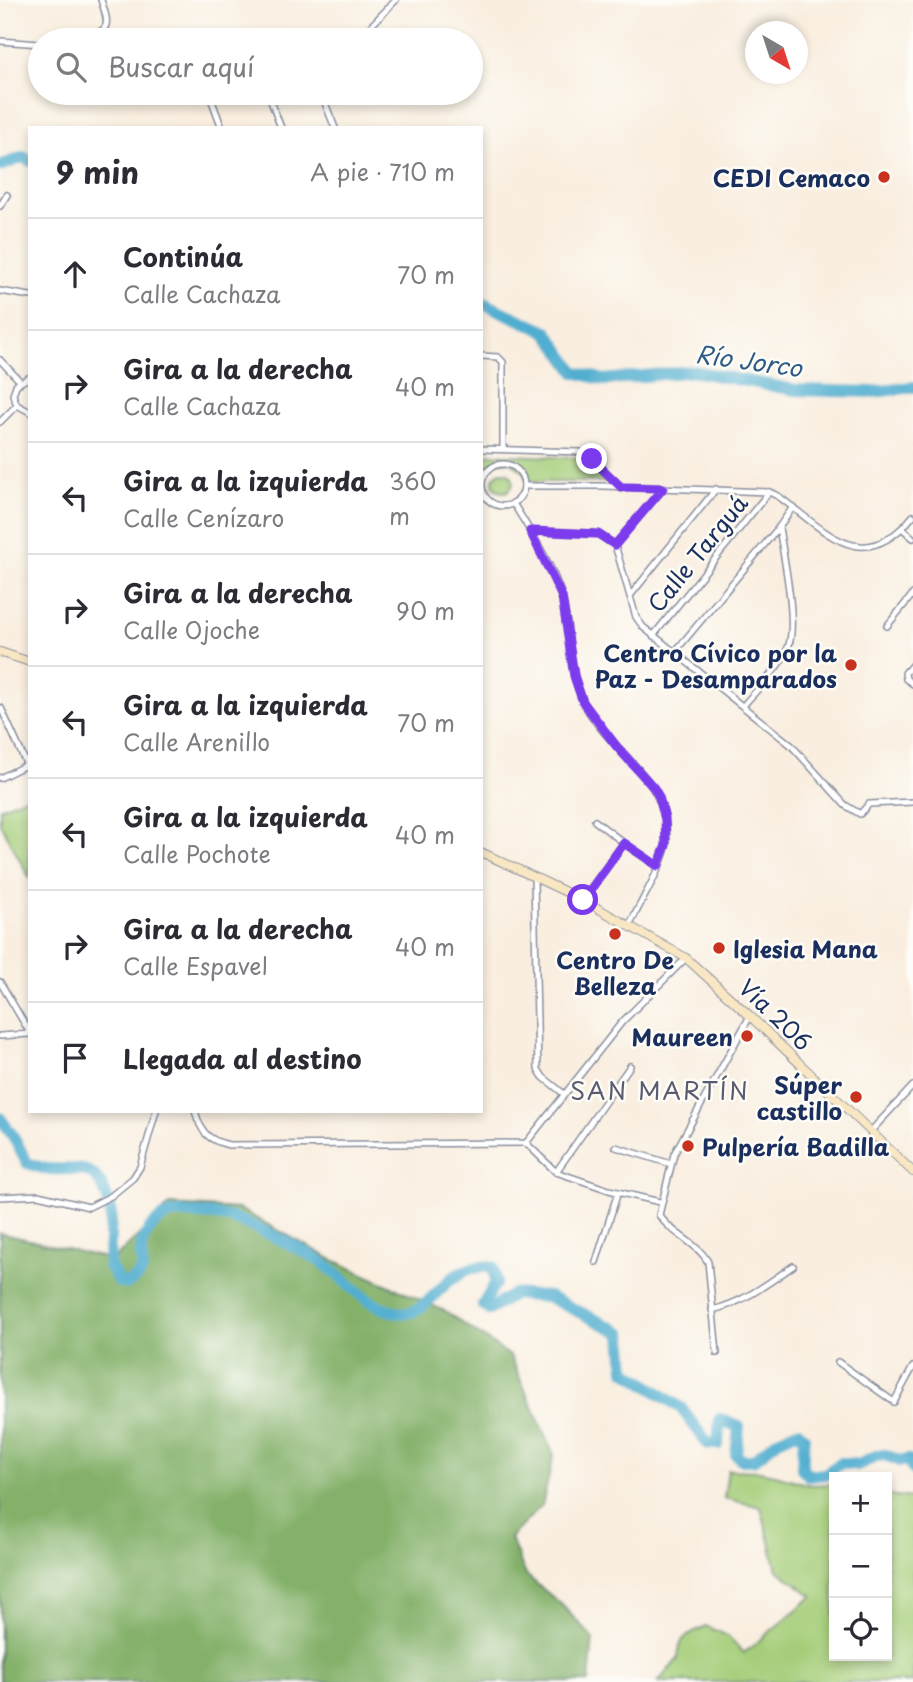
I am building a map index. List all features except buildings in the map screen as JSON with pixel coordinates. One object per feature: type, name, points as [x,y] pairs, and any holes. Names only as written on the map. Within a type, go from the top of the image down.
[{"type":"main road","points":[[0,652],[28,661]]},
{"type":"main road","name":"Vía 206","points":[[483,853],[583,900],[685,958],[750,1016],[913,1172]]},
{"type":"street","points":[[101,0],[108,20],[106,28]]},
{"type":"street","points":[[369,28],[396,0]]},
{"type":"street","points":[[0,41],[28,43]]},
{"type":"street","points":[[213,105],[221,126]]},
{"type":"street","points":[[272,105],[280,126]]},
{"type":"street","points":[[326,105],[334,126]]},
{"type":"street","points":[[0,206],[7,195]]},
{"type":"street","points":[[0,291],[28,296]]},
{"type":"street","points":[[483,356],[498,357],[503,362],[503,449]]},
{"type":"street","points":[[0,360],[20,381]]},
{"type":"street","points":[[17,405],[14,390],[20,381],[28,378]]},
{"type":"street","points":[[17,405],[28,411]]},
{"type":"street","points":[[0,422],[17,405]]},
{"type":"street","points":[[483,449],[580,452],[592,459],[621,487]]},
{"type":"street","points":[[483,480],[490,468],[503,464],[516,468],[524,486],[519,499],[507,505],[493,503],[483,493]]},
{"type":"street","points":[[524,486],[769,492],[845,544],[861,548],[873,546],[903,529],[913,516]]},
{"type":"street","points":[[615,545],[663,488]]},
{"type":"street","points":[[629,596],[716,489]]},
{"type":"street","name":"Calle Targuá","points":[[653,636],[769,492]]},
{"type":"street","points":[[513,503],[530,531],[562,597],[574,676],[583,702],[659,797],[665,819],[666,845],[630,925]]},
{"type":"street","points":[[674,653],[793,507]]},
{"type":"street","points":[[743,706],[781,660],[791,638],[779,527]]},
{"type":"street","points":[[903,529],[913,538]]},
{"type":"street","points":[[530,531],[598,534],[615,545],[636,617],[653,636],[792,745],[845,805],[860,814],[869,804],[913,802]]},
{"type":"street","points":[[887,626],[913,594]]},
{"type":"street","points":[[913,664],[905,673],[906,679],[913,684]]},
{"type":"street","points":[[1,708],[28,768]]},
{"type":"street","points":[[0,778],[26,765]]},
{"type":"street","points":[[594,821],[658,866]]},
{"type":"street","points":[[583,900],[624,843]]},
{"type":"street","points":[[534,877],[538,1069],[543,1077],[564,1094]]},
{"type":"street","points":[[526,1143],[622,1022],[685,958]]},
{"type":"street","points":[[0,982],[28,1031]]},
{"type":"street","points":[[717,1353],[708,1262],[704,1255],[664,1223],[659,1214],[660,1202],[674,1154],[750,1016]]},
{"type":"street","points":[[0,1036],[28,1034]]},
{"type":"street","points":[[556,1172],[630,1066]]},
{"type":"street","points":[[870,1132],[913,1086]]},
{"type":"street","points":[[0,1197],[38,1195],[89,1207],[111,1196],[133,1178],[140,1167],[155,1113]]},
{"type":"street","points":[[196,1113],[201,1130],[207,1137],[214,1142],[229,1145],[526,1143],[556,1172],[660,1202]]},
{"type":"street","points":[[616,1147],[671,1164]]},
{"type":"street","points":[[596,1262],[618,1192]]},
{"type":"street","points":[[712,1310],[753,1294],[793,1266]]},
{"type":"street","points":[[838,1362],[894,1402],[913,1367]]},
{"type":"green space","points":[[483,454],[579,458],[610,482],[527,482],[524,472],[510,461],[492,463],[483,472]]},
{"type":"green space","points":[[499,472],[507,472],[513,482],[507,492],[499,492],[493,486],[493,478]]},
{"type":"green space","points":[[28,796],[28,875],[0,823],[0,808]]},
{"type":"green space","points":[[170,1205],[239,1209],[331,1259],[445,1311],[510,1356],[554,1455],[542,1505],[510,1538],[526,1575],[561,1604],[593,1638],[589,1682],[0,1682],[0,1233],[113,1260]]},
{"type":"green space","points":[[728,1470],[761,1471],[810,1485],[829,1484],[829,1661],[892,1661],[892,1496],[913,1498],[913,1682],[658,1682],[678,1659],[682,1641],[694,1632],[706,1626],[728,1636],[744,1653],[813,1596],[777,1570],[761,1507],[724,1498]]},
{"type":"waterway","name":"Río Jorco","points":[[0,166],[23,157],[28,160]]},
{"type":"waterway","name":"Río Jorco","points":[[483,303],[547,332],[575,372],[604,380],[693,371],[795,390],[873,392],[913,387]]},
{"type":"waterway","points":[[0,1118],[27,1163],[46,1169],[84,1170],[96,1177],[106,1195]]},
{"type":"waterway","points":[[108,1202],[111,1210],[109,1266],[119,1282],[127,1284],[140,1274],[141,1248],[146,1235],[154,1224],[176,1213],[227,1217],[254,1227],[310,1255],[372,1303],[402,1313],[413,1312],[422,1306],[462,1272],[476,1267],[493,1267],[496,1282],[483,1305],[489,1310],[514,1294],[549,1297],[622,1333],[625,1370],[681,1408],[708,1444],[718,1444],[720,1419],[739,1427],[736,1455],[742,1460],[753,1460],[778,1440],[798,1431],[804,1438],[802,1468],[809,1476],[825,1474],[841,1463],[859,1465],[876,1456],[885,1455],[900,1461],[909,1460],[913,1470]]},
{"type":"place","name":"CEDI Cemaco","points":[[884,177]]},
{"type":"place","name":"Centro Cívico por la Paz - Desamparados","points":[[851,665]]},
{"type":"place","name":"Centro De Belleza","points":[[615,934]]},
{"type":"place","name":"Iglesia Mana","points":[[719,948]]},
{"type":"place","name":"Maureen","points":[[747,1036]]},
{"type":"place","name":"Súper castillo","points":[[856,1097]]},
{"type":"place","name":"Pulpería Badilla","points":[[688,1146]]},
{"type":"district","name":"SAN MARTÍN","points":[[660,1090]]},
{"type":"route","points":[[583,900],[624,843],[658,866],[666,845],[665,819],[654,788],[617,747],[583,702],[574,676],[562,597],[530,531],[598,534],[615,545],[663,488],[621,487],[592,459]]}]
